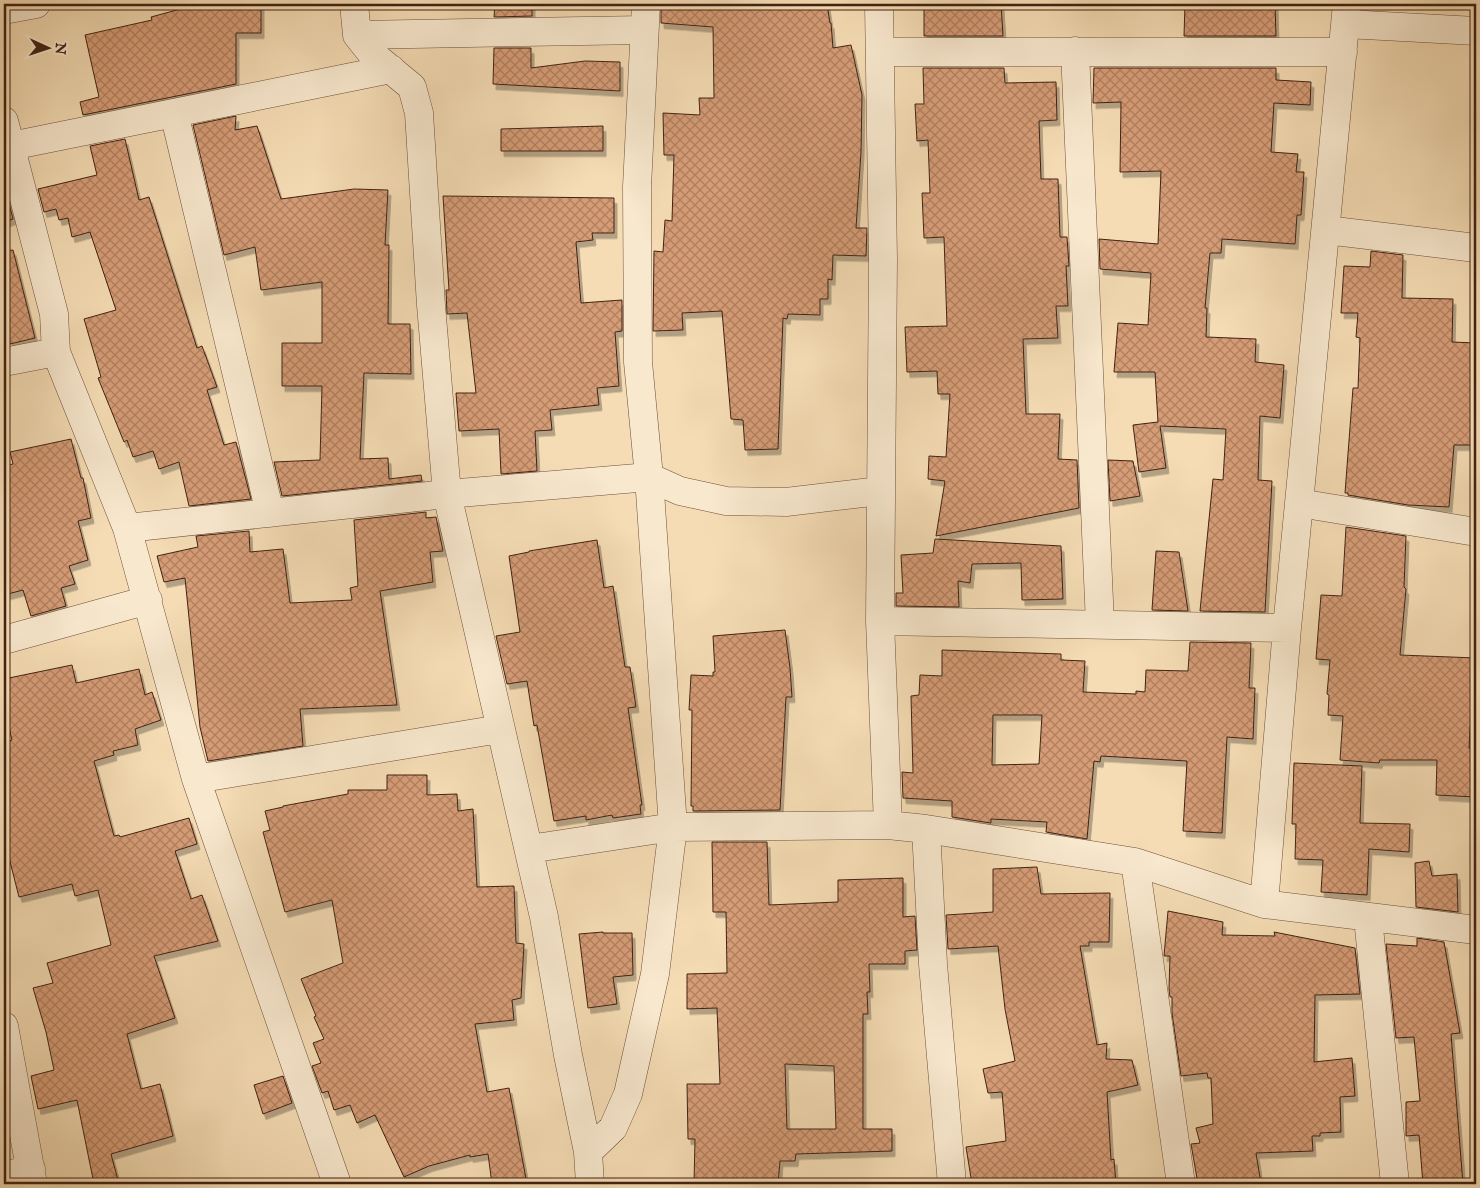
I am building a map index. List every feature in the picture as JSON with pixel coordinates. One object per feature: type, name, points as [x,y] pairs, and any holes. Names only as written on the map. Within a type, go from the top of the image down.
[{"type":"street","points":[[4,10],[36,4]]},
{"type":"street","points":[[354,4],[357,35],[372,54],[412,87],[419,113],[431,305],[447,494],[544,917],[573,1084],[588,1152],[590,1184]]},
{"type":"street","points":[[588,1152],[613,1128],[628,1094],[655,974],[673,827],[649,477],[638,362],[637,187],[646,4]]},
{"type":"street","points":[[879,4],[883,260],[880,622],[888,825]]},
{"type":"street","points":[[1264,904],[1298,503],[1346,14],[1476,32]]},
{"type":"street","points":[[357,35],[644,30]]},
{"type":"street","points":[[880,52],[1343,52]]},
{"type":"street","points":[[1075,52],[1100,624]]},
{"type":"street","points":[[338,1184],[196,779],[127,528],[56,352],[54,314],[7,134],[174,113],[391,69]]},
{"type":"street","points":[[174,113],[270,513]]},
{"type":"street","points":[[1326,230],[1476,248]]},
{"type":"street","points":[[4,362],[56,352]]},
{"type":"street","points":[[127,528],[447,494],[649,477],[680,491],[726,501],[786,502],[880,492]]},
{"type":"street","points":[[1298,503],[1476,532]]},
{"type":"street","points":[[4,640],[148,600]]},
{"type":"street","points":[[880,622],[1287,628]]},
{"type":"street","points":[[196,779],[500,728]]},
{"type":"street","points":[[529,849],[673,827],[888,825],[926,829],[1135,862],[1264,904],[1476,930]]},
{"type":"street","points":[[926,829],[933,964],[952,1184]]},
{"type":"street","points":[[1135,862],[1181,1184]]},
{"type":"street","points":[[1368,918],[1395,1184]]},
{"type":"street","points":[[4,1026],[32,1177],[4,1176]]},
{"type":"building","points":[[199,4],[261,4],[261,33],[236,33],[236,84],[83,115],[80,102],[99,97],[85,35],[152,20],[151,17]]},
{"type":"building","points":[[495,4],[532,4],[532,16],[494,17]]},
{"type":"building","points":[[661,4],[789,4],[789,9],[827,4],[833,48],[851,45],[862,95],[861,152],[856,228],[867,228],[866,256],[833,255],[832,280],[828,279],[828,299],[820,299],[820,315],[788,314],[787,319],[783,318],[778,449],[745,450],[743,420],[731,419],[722,311],[682,313],[683,330],[653,331],[654,251],[663,252],[665,220],[672,221],[674,155],[664,155],[663,113],[700,115],[699,98],[714,98],[713,27],[661,23]]},
{"type":"building","points":[[924,4],[1001,4],[1003,36],[924,36]]},
{"type":"building","points":[[1185,4],[1275,4],[1276,36],[1184,36]]},
{"type":"building","points":[[494,48],[531,48],[531,68],[585,61],[620,62],[620,91],[493,84]]},
{"type":"building","points":[[923,68],[1004,68],[1005,83],[1056,82],[1057,120],[1039,121],[1041,179],[1058,179],[1060,237],[1067,237],[1069,266],[1066,266],[1068,306],[1056,306],[1058,338],[1023,339],[1026,414],[1060,414],[1058,459],[1077,460],[1079,508],[936,536],[945,481],[928,479],[929,456],[946,457],[950,394],[938,394],[937,371],[907,372],[905,327],[947,326],[944,237],[924,238],[922,193],[930,193],[928,140],[917,141],[915,104],[924,104]]},
{"type":"building","points":[[1094,68],[1276,68],[1276,80],[1311,82],[1310,105],[1274,103],[1271,152],[1298,154],[1296,172],[1304,172],[1301,215],[1297,215],[1295,244],[1222,239],[1221,253],[1210,253],[1205,308],[1207,308],[1206,337],[1256,339],[1255,362],[1284,365],[1280,418],[1260,416],[1258,480],[1272,481],[1265,612],[1200,611],[1213,479],[1223,480],[1226,429],[1160,426],[1166,468],[1139,472],[1133,425],[1158,422],[1155,372],[1114,372],[1118,323],[1148,325],[1151,273],[1100,269],[1099,239],[1158,244],[1161,171],[1120,172],[1121,102],[1093,103]]},
{"type":"building","points":[[236,116],[235,130],[257,126],[281,199],[354,189],[388,190],[385,245],[389,245],[388,324],[410,324],[411,374],[364,373],[360,459],[388,458],[389,479],[421,475],[422,481],[282,496],[274,462],[320,460],[322,386],[282,386],[282,343],[322,343],[322,282],[261,290],[255,247],[224,255],[193,125]]},
{"type":"building","points":[[603,126],[603,151],[501,151],[501,129]]},
{"type":"building","points":[[125,139],[139,200],[149,197],[197,348],[202,346],[217,387],[207,390],[224,445],[236,442],[251,499],[189,506],[179,462],[159,469],[153,451],[133,457],[127,440],[124,442],[98,378],[101,377],[84,319],[116,310],[90,232],[72,237],[68,218],[59,220],[56,209],[44,212],[38,189],[97,175],[90,146]]},
{"type":"building","points":[[7,196],[13,219],[4,222],[4,197]]},
{"type":"building","points":[[443,196],[614,198],[614,233],[592,233],[593,240],[576,242],[581,303],[622,300],[622,331],[615,332],[619,386],[597,388],[599,405],[550,410],[552,430],[535,431],[537,471],[501,474],[499,429],[459,431],[456,393],[476,393],[467,313],[447,314],[446,290],[449,290]]},
{"type":"building","points":[[13,250],[35,338],[10,344],[4,318],[4,251]]},
{"type":"building","points":[[1371,251],[1403,255],[1402,298],[1453,299],[1452,342],[1476,343],[1476,445],[1454,445],[1449,507],[1408,505],[1345,493],[1353,388],[1358,388],[1360,338],[1356,337],[1358,313],[1341,313],[1344,266],[1370,267]]},
{"type":"building","points":[[71,439],[81,478],[83,478],[91,518],[78,521],[88,560],[69,566],[75,584],[61,588],[66,606],[31,616],[23,590],[4,595],[4,466],[13,464],[10,452]]},
{"type":"building","points":[[1108,460],[1133,461],[1140,496],[1110,501]]},
{"type":"building","points":[[426,512],[426,518],[436,517],[443,551],[430,552],[433,582],[380,591],[397,705],[300,709],[303,746],[208,761],[200,727],[185,578],[164,582],[157,556],[198,547],[196,536],[249,531],[250,552],[283,549],[290,603],[352,600],[350,588],[358,586],[354,520]]},
{"type":"building","points":[[1346,527],[1406,536],[1404,587],[1406,589],[1400,655],[1476,658],[1476,696],[1472,696],[1469,748],[1476,749],[1476,797],[1436,795],[1437,760],[1380,760],[1379,763],[1340,760],[1343,716],[1328,715],[1329,695],[1327,694],[1330,660],[1316,659],[1321,595],[1342,596]]},
{"type":"building","points":[[935,539],[1061,546],[1063,599],[1022,600],[1021,563],[972,564],[970,583],[958,581],[959,607],[896,606],[896,593],[903,593],[901,555],[933,553]]},
{"type":"building","points":[[597,540],[604,588],[613,586],[625,667],[630,667],[636,707],[628,708],[642,805],[640,805],[641,814],[613,818],[612,815],[586,820],[586,816],[554,821],[537,725],[534,726],[527,681],[507,684],[496,636],[520,632],[509,556]]},
{"type":"building","points":[[1156,551],[1179,552],[1188,611],[1152,610]]},
{"type":"building","points":[[785,630],[792,697],[786,697],[780,810],[693,811],[693,806],[691,806],[692,710],[689,710],[691,675],[713,676],[713,672],[715,672],[713,636]]},
{"type":"building","points":[[1190,642],[1251,643],[1249,688],[1255,688],[1253,739],[1227,737],[1222,833],[1183,831],[1187,761],[1101,756],[1100,762],[1094,761],[1087,839],[1046,832],[1047,822],[991,819],[991,823],[952,817],[952,801],[903,798],[902,772],[913,773],[911,696],[919,695],[920,675],[942,676],[942,650],[1061,654],[1061,660],[1085,661],[1083,692],[1136,694],[1136,691],[1145,692],[1146,670],[1188,671]],"holes":[[[993,715],[1042,715],[1039,764],[992,765]]]},
{"type":"building","points":[[72,665],[76,683],[139,669],[145,695],[152,692],[161,720],[135,729],[138,745],[113,751],[114,755],[94,761],[114,836],[119,835],[120,837],[189,818],[197,844],[175,851],[191,899],[202,895],[218,941],[154,956],[175,1018],[127,1034],[141,1089],[160,1084],[173,1136],[111,1154],[119,1184],[94,1184],[77,1100],[38,1109],[31,1076],[54,1070],[46,1032],[33,988],[53,983],[47,963],[111,945],[98,890],[75,896],[72,884],[19,897],[4,838],[4,743],[12,740],[4,707],[4,679]]},
{"type":"building","points":[[1294,763],[1362,766],[1360,823],[1410,824],[1409,852],[1369,849],[1367,895],[1321,892],[1323,860],[1295,859],[1296,824],[1292,824]]},
{"type":"building","points":[[387,775],[427,775],[427,795],[457,794],[458,811],[473,809],[477,887],[514,886],[516,943],[524,944],[521,998],[512,1000],[514,1020],[475,1024],[487,1092],[509,1088],[527,1184],[492,1184],[488,1154],[470,1157],[470,1155],[429,1166],[404,1177],[375,1115],[357,1123],[350,1105],[334,1110],[328,1091],[322,1093],[312,1066],[321,1063],[313,1043],[324,1039],[301,979],[343,963],[332,900],[285,912],[263,832],[270,830],[265,811],[348,794],[348,790],[387,790]]},
{"type":"building","points":[[712,842],[767,842],[769,905],[838,902],[838,880],[903,878],[903,917],[915,916],[917,950],[905,951],[905,964],[869,964],[870,992],[867,992],[868,1014],[863,1014],[863,1129],[892,1129],[892,1151],[796,1154],[795,1161],[780,1161],[778,1184],[694,1184],[695,1139],[688,1139],[687,1084],[720,1084],[717,1008],[687,1009],[687,974],[727,973],[726,912],[713,912]],"holes":[[[785,1064],[834,1066],[836,1129],[787,1129]]]},
{"type":"building","points":[[1429,861],[1432,876],[1457,874],[1458,912],[1416,907],[1415,863]]},
{"type":"building","points":[[1037,867],[1041,894],[1110,893],[1109,942],[1089,942],[1089,946],[1080,946],[1097,1045],[1107,1043],[1106,1059],[1132,1060],[1138,1085],[1107,1092],[1111,1160],[1114,1159],[1116,1184],[972,1184],[966,1147],[1006,1141],[1002,1092],[988,1093],[983,1069],[1015,1061],[1005,1009],[998,946],[948,949],[946,915],[993,912],[993,869]]},
{"type":"building","points":[[1168,911],[1223,922],[1222,935],[1275,936],[1274,932],[1355,948],[1360,994],[1315,995],[1314,1062],[1352,1058],[1355,1096],[1340,1097],[1341,1132],[1320,1133],[1320,1136],[1312,1136],[1313,1151],[1256,1153],[1261,1184],[1198,1184],[1191,1144],[1200,1143],[1196,1128],[1213,1124],[1211,1078],[1208,1078],[1207,1073],[1181,1076],[1172,1013],[1172,997],[1170,997],[1169,989],[1170,956],[1164,956]]},
{"type":"building","points":[[603,932],[632,933],[633,975],[613,977],[617,1004],[588,1008],[579,934]]},
{"type":"building","points":[[1417,938],[1444,942],[1460,1033],[1451,1034],[1463,1184],[1423,1184],[1419,1135],[1406,1136],[1406,1102],[1420,1101],[1414,1037],[1396,1038],[1386,944],[1417,946]]},
{"type":"building","points":[[283,1076],[292,1103],[263,1114],[254,1085]]}]
